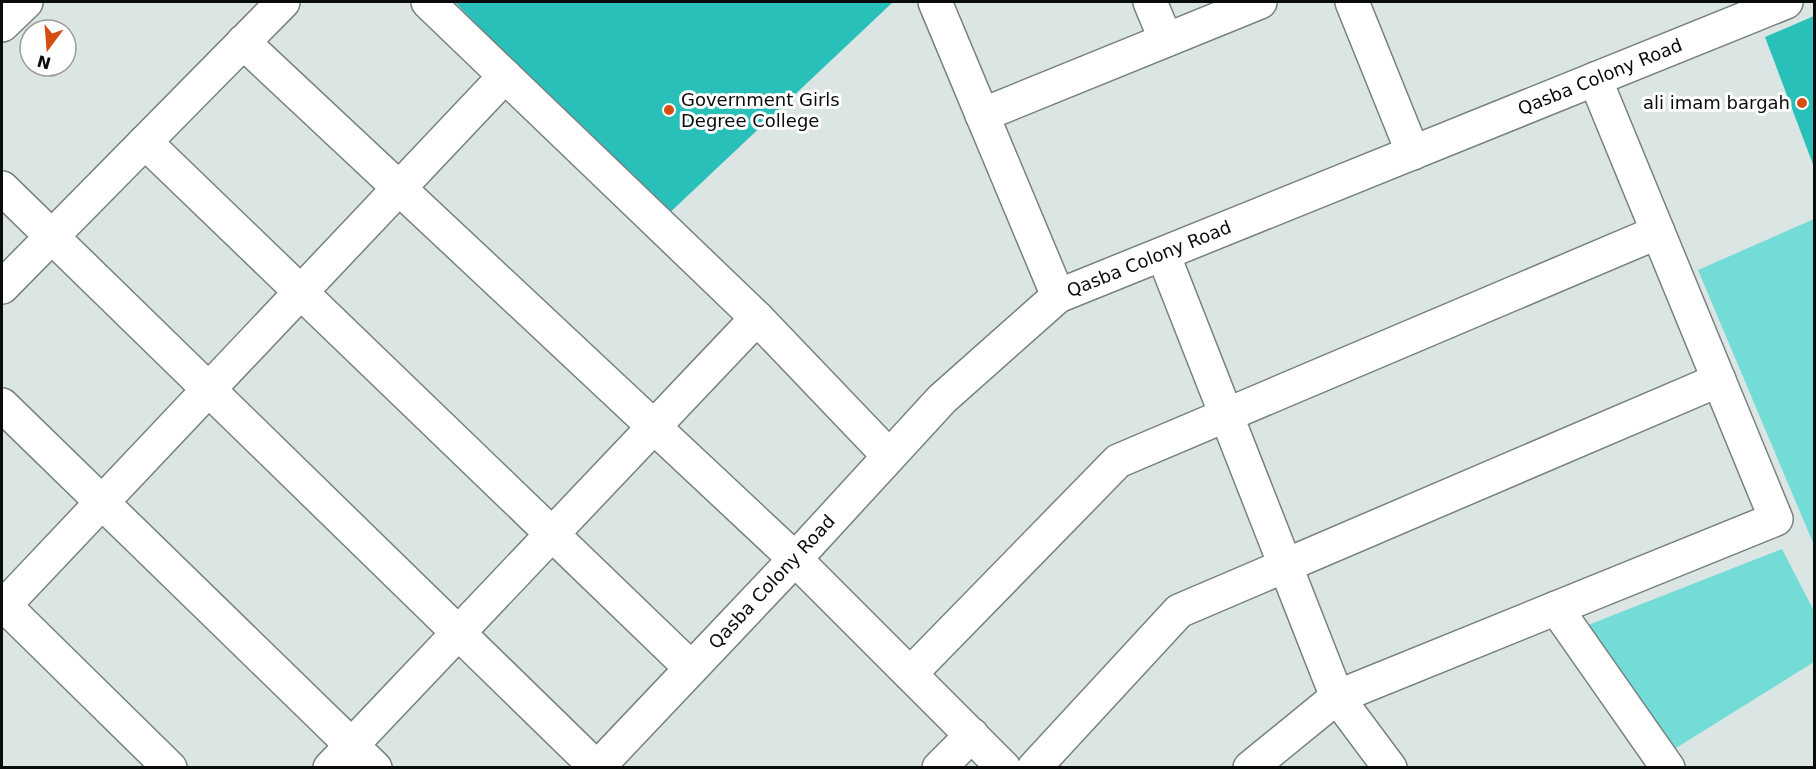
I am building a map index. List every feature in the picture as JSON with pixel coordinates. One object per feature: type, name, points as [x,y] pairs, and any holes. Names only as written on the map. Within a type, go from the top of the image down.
[{"type":"street","points":[[2,287],[283,2]]},
{"type":"street","points":[[429,2],[757,318],[890,456]]},
{"type":"street","points":[[935,2],[1058,296]]},
{"type":"street","points":[[1150,2],[1167,40]]},
{"type":"street","points":[[982,115],[1260,2]]},
{"type":"street","points":[[1352,2],[1413,153]]},
{"type":"street","name":"Qasba Colony Road","points":[[597,768],[795,559],[942,399],[1058,296],[1786,2]]},
{"type":"street","points":[[243,42],[795,559],[1004,768]]},
{"type":"street","points":[[170,768],[2,605],[506,76]]},
{"type":"street","points":[[1250,768],[1337,697],[1776,519],[1595,80]]},
{"type":"street","points":[[145,142],[691,668]]},
{"type":"street","points":[[2,188],[597,768]]},
{"type":"street","points":[[910,674],[1118,461],[1658,232]]},
{"type":"street","points":[[1163,254],[1337,697],[1390,768]]},
{"type":"street","points":[[341,756],[757,318]]},
{"type":"street","points":[[1034,768],[1179,611],[1719,380]]},
{"type":"street","points":[[2,405],[102,502],[341,756],[375,768]]},
{"type":"street","points":[[1556,608],[1668,768]]},
{"type":"street","points":[[939,768],[972,735]]},
{"type":"shaded area","points":[[1814,219],[1814,545],[1698,270]]},
{"type":"shaded area","points":[[1782,549],[1814,611],[1814,662],[1660,758],[1565,634]]},
{"type":"building","name":"Government Girls Degree College","points":[[455,2],[893,2],[663,219]]},
{"type":"building","name":"ali imam bargah","points":[[1814,16],[1814,167],[1765,37]]},
{"type":"place","name":"ali imam bargah","points":[[1802,103]]},
{"type":"place","name":"Government Girls Degree College","points":[[669,110]]}]
